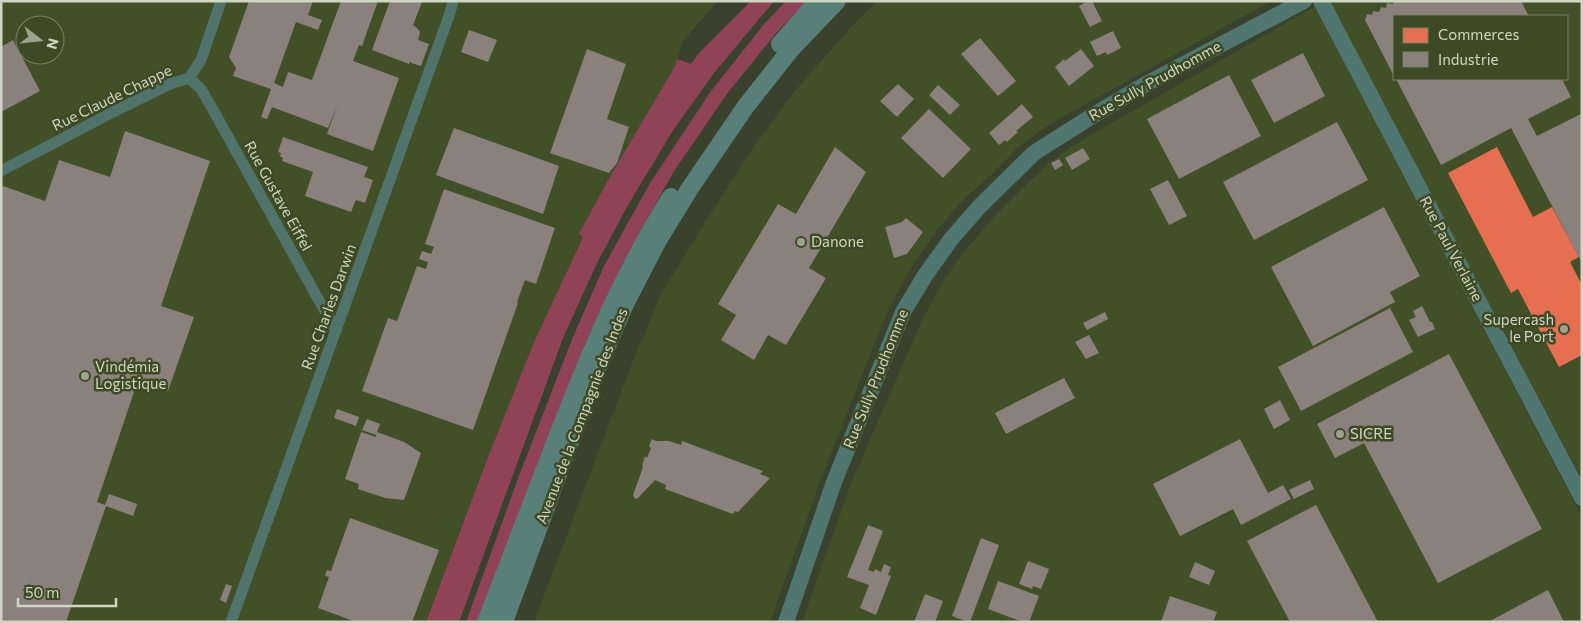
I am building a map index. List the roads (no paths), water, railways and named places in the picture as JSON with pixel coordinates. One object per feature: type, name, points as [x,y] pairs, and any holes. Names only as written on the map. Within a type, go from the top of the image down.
[{"type":"main road","name":"Avenue de la Compagnie des Indes","points":[[486,622],[581,374],[628,271],[655,222],[710,138],[783,41],[818,1]]},
{"type":"main road","name":"Avenue de la Compagnie des Indes","points":[[504,622],[594,376],[625,304],[657,242],[690,188],[746,106],[792,48],[836,1]]},
{"type":"street","name":"Rue Claude Chappe","points":[[1,171],[113,112],[170,84],[189,78],[201,60],[221,1]]},
{"type":"street","name":"Rue Charles Darwin","points":[[231,622],[444,31],[453,1]]},
{"type":"street","name":"Rue Sully Prudhomme","points":[[786,622],[834,482],[903,312],[926,274],[952,238],[980,206],[1034,153],[1148,83],[1304,1]]},
{"type":"street","name":"Rue Paul Verlaine","points":[[1321,1],[1582,498]]},
{"type":"street","name":"Rue Gustave Eiffel","points":[[189,78],[201,89],[336,331]]},
{"type":"place","name":"Danone","points":[[801,242]]},
{"type":"place","name":"Supercash le Port","points":[[1564,329]]},
{"type":"place","name":"Vindémia Logistique","points":[[85,376]]},
{"type":"place","name":"SICRE","points":[[1340,434]]}]
